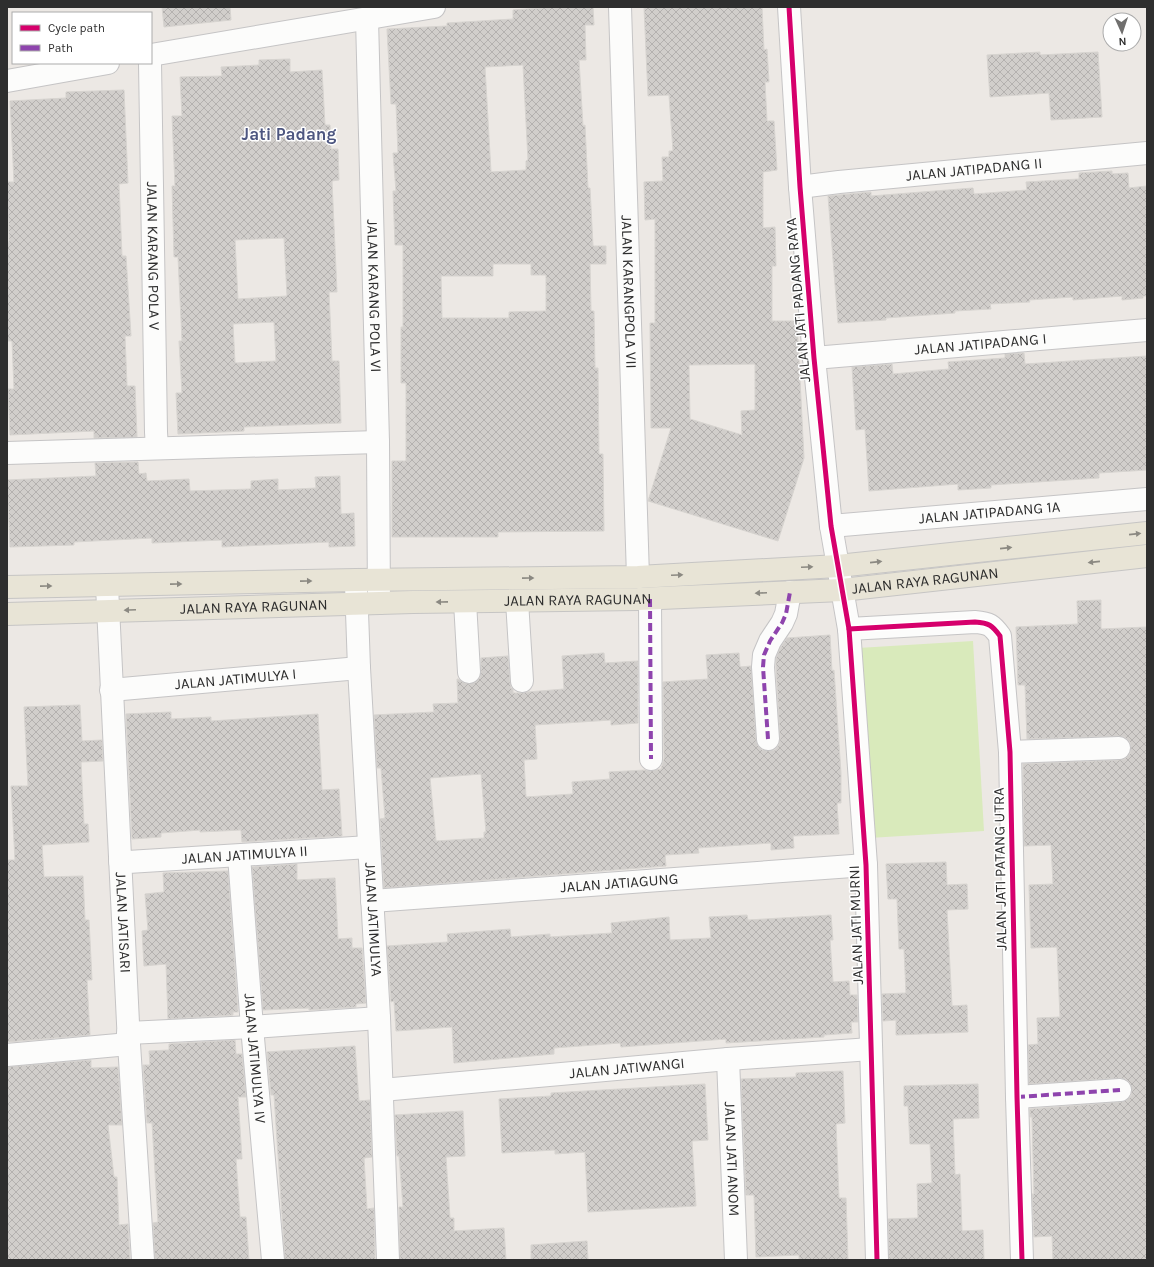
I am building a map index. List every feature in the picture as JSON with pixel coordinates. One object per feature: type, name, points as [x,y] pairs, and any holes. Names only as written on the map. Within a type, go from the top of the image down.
[{"type":"main road","name":"JALAN RAYA RAGUNAN","points":[[7,587],[356,580],[379,577],[638,577],[838,566],[1147,532]]},
{"type":"main road","name":"JALAN RAYA RAGUNAN","points":[[7,614],[379,603],[650,599],[842,590],[1147,556]]},
{"type":"street","points":[[152,56],[434,7]]},
{"type":"street","name":"JALAN KARANGPOLA VII","points":[[620,7],[638,577]]},
{"type":"street","name":"JALAN JATI PADANG RAYA","points":[[789,7],[800,187],[814,358],[831,526],[842,590]]},
{"type":"street","name":"JALAN KARANG POLA VI","points":[[367,19],[378,442],[379,603]]},
{"type":"street","points":[[7,81],[102,64]]},
{"type":"street","name":"JALAN KARANG POLA V","points":[[150,64],[157,448]]},
{"type":"street","name":"JALAN JATIPADANG II","points":[[800,187],[1147,153]]},
{"type":"street","name":"JALAN JATIPADANG I","points":[[814,358],[1147,330]]},
{"type":"street","points":[[7,453],[378,442]]},
{"type":"street","name":"JALAN JATIPADANG 1A","points":[[831,526],[1147,499]]},
{"type":"street","name":"JALAN JATIMULYA","points":[[356,580],[359,668],[379,1018],[388,1260]]},
{"type":"street","name":"JALAN JATISARI","points":[[107,586],[129,1039],[143,1260]]},
{"type":"street","name":"JALAN JATI MURNI","points":[[842,590],[849,628],[866,865],[877,1260]]},
{"type":"street","points":[[768,739],[763,667],[764,656],[770,641],[786,614],[790,592]]},
{"type":"street","points":[[650,599],[651,759]]},
{"type":"street","points":[[517,601],[522,681]]},
{"type":"street","points":[[465,602],[469,672]]},
{"type":"street","name":"JALAN JATI PATANG UTRA","points":[[849,628],[975,622],[985,623],[994,627],[1000,636],[1010,752],[1022,1260]]},
{"type":"street","name":"JALAN JATIMULYA I","points":[[111,690],[359,668]]},
{"type":"street","points":[[1010,752],[1119,748]]},
{"type":"street","name":"JALAN JATIMULYA II","points":[[120,861],[128,862],[239,856],[369,847]]},
{"type":"street","name":"JALAN JATIMULYA IV","points":[[239,856],[252,1027],[273,1260]]},
{"type":"street","name":"JALAN JATIAGUNG","points":[[372,902],[866,865]]},
{"type":"street","points":[[7,1055],[129,1039],[252,1027],[379,1018]]},
{"type":"street","name":"JALAN JATIWANGI","points":[[382,1090],[728,1059],[871,1049]]},
{"type":"street","name":"JALAN JATI ANOM","points":[[728,1059],[736,1260]]},
{"type":"street","points":[[1017,1097],[1120,1090]]},
{"type":"green space","points":[[973,641],[984,831],[869,838],[858,648]]},
{"type":"building","points":[[162,7],[230,7],[231,20],[164,27]]},
{"type":"building","points":[[554,7],[593,7],[594,25],[585,25],[586,60],[579,60],[583,126],[585,125],[588,188],[590,188],[593,246],[606,246],[606,264],[590,264],[591,311],[594,311],[595,368],[598,368],[599,454],[603,454],[604,531],[498,532],[498,537],[392,537],[392,461],[406,461],[406,383],[401,383],[403,245],[395,245],[393,191],[396,191],[393,153],[398,153],[396,104],[391,104],[387,29],[447,26],[447,23],[513,19],[513,10]],"holes":[[[523,65],[528,160],[526,161],[526,170],[491,172],[485,67]],[[493,264],[531,264],[531,275],[546,275],[546,311],[509,312],[509,318],[442,318],[441,276],[493,276]]]},
{"type":"building","points":[[644,7],[762,7],[764,50],[767,49],[769,82],[765,82],[767,121],[774,121],[777,170],[763,172],[763,228],[775,227],[776,266],[772,266],[772,321],[797,321],[804,458],[778,541],[648,501],[671,428],[651,428],[650,323],[655,323],[655,219],[645,220],[644,182],[663,181],[662,157],[669,157],[669,151],[673,151],[669,95],[648,96]],"holes":[[[755,364],[755,410],[741,411],[742,435],[690,419],[689,365]]]},
{"type":"building","points":[[1040,52],[1040,55],[1098,52],[1102,117],[1051,120],[1049,93],[990,97],[987,55]]},
{"type":"building","points":[[290,59],[290,72],[322,70],[325,125],[330,125],[331,149],[338,149],[339,180],[332,181],[337,292],[329,292],[332,361],[339,361],[341,423],[244,427],[244,431],[178,434],[176,393],[182,393],[179,341],[182,341],[178,257],[174,257],[172,186],[175,186],[172,116],[182,116],[180,77],[222,76],[221,67],[259,65],[259,60]],"holes":[[[284,238],[287,296],[238,299],[235,240]],[[274,322],[276,361],[235,363],[233,324]]]},
{"type":"building","points":[[124,90],[128,183],[119,184],[122,256],[126,256],[131,336],[125,336],[127,386],[135,386],[137,437],[94,438],[94,431],[10,435],[8,389],[14,389],[12,341],[7,341],[7,242],[9,242],[7,182],[14,182],[10,101],[66,98],[66,92]]},
{"type":"building","points":[[1112,171],[1112,174],[1128,173],[1129,188],[1147,186],[1147,296],[1143,296],[1143,298],[1122,300],[1122,296],[1073,300],[1073,297],[1029,300],[1030,302],[990,304],[991,309],[886,318],[886,320],[838,323],[828,196],[871,192],[871,196],[973,188],[974,194],[1027,190],[1026,182],[1079,179],[1079,173]]},
{"type":"building","points":[[1024,353],[1025,364],[1147,356],[1147,470],[1099,473],[1099,478],[991,485],[991,488],[958,490],[958,484],[869,491],[865,429],[856,430],[852,367],[892,364],[893,374],[949,369],[948,362],[1005,358],[1005,354]]},
{"type":"building","points":[[138,462],[139,474],[146,473],[147,481],[189,479],[190,491],[251,489],[251,481],[278,479],[278,490],[316,488],[315,477],[340,476],[341,514],[354,513],[355,546],[329,547],[329,542],[222,547],[222,540],[152,543],[152,538],[74,542],[74,545],[10,547],[7,480],[96,476],[95,463]]},
{"type":"building","points":[[1101,600],[1101,629],[1147,627],[1147,820],[1145,820],[1147,883],[1147,1260],[1053,1260],[1052,1236],[1034,1237],[1032,1194],[1034,1194],[1032,1117],[1030,1117],[1030,1109],[1121,1102],[1127,1100],[1131,1096],[1132,1090],[1130,1083],[1126,1079],[1120,1078],[1029,1084],[1028,1045],[1038,1044],[1037,1018],[1060,1017],[1057,947],[1031,948],[1029,885],[1053,884],[1051,845],[1024,846],[1023,764],[1119,760],[1125,759],[1130,754],[1131,747],[1130,742],[1125,737],[1119,736],[1027,739],[1025,685],[1018,685],[1016,627],[1078,624],[1077,601]]},
{"type":"building","points":[[830,635],[832,671],[834,670],[841,773],[841,803],[837,803],[839,834],[793,836],[794,848],[771,850],[771,843],[698,848],[699,853],[665,855],[666,866],[384,888],[380,819],[385,818],[381,768],[377,768],[374,715],[434,712],[433,704],[458,703],[457,679],[469,684],[476,682],[480,678],[481,658],[508,656],[510,682],[513,693],[564,689],[562,656],[604,653],[605,663],[638,661],[638,723],[611,725],[611,720],[535,725],[537,759],[524,760],[526,797],[573,794],[572,782],[610,779],[609,772],[651,771],[661,769],[664,759],[663,682],[708,679],[706,655],[739,653],[740,667],[751,666],[756,740],[758,746],[762,750],[775,750],[779,745],[780,739],[776,658],[787,638]],"holes":[[[481,774],[486,832],[484,832],[484,838],[436,841],[430,778]]]},
{"type":"building","points":[[80,705],[82,741],[102,740],[103,761],[81,762],[84,824],[88,824],[89,842],[42,845],[44,877],[83,876],[85,920],[89,920],[92,980],[87,980],[90,1035],[7,1042],[7,860],[15,860],[11,786],[28,786],[24,707]]},
{"type":"building","points":[[171,712],[171,719],[211,717],[211,721],[318,714],[322,790],[339,789],[342,836],[242,842],[241,830],[200,832],[200,830],[161,833],[161,837],[132,839],[126,714]]},
{"type":"building","points":[[946,862],[947,885],[967,884],[968,909],[947,910],[952,1006],[967,1005],[968,1032],[896,1035],[896,1020],[883,1021],[882,994],[906,993],[904,949],[899,949],[897,899],[888,899],[886,864]]},
{"type":"building","points":[[297,864],[297,880],[335,878],[338,939],[352,938],[352,948],[362,948],[366,1003],[356,1004],[356,1007],[309,1010],[309,1008],[263,1010],[252,867]]},
{"type":"building","points":[[228,871],[238,1012],[233,1012],[233,1015],[168,1019],[166,964],[144,966],[142,931],[148,930],[145,894],[164,892],[163,873]]},
{"type":"building","points":[[747,915],[748,920],[831,915],[833,940],[830,940],[833,982],[849,981],[850,995],[857,995],[858,1022],[851,1022],[852,1033],[824,1035],[824,1037],[726,1043],[726,1039],[621,1047],[620,1043],[554,1048],[554,1054],[454,1063],[452,1027],[396,1031],[394,1001],[391,1002],[387,946],[448,942],[447,934],[510,929],[511,937],[550,934],[550,937],[612,933],[611,923],[669,917],[670,940],[711,938],[709,917]]},
{"type":"building","points":[[235,1040],[236,1054],[242,1054],[246,1097],[238,1097],[242,1159],[236,1159],[240,1217],[246,1217],[249,1260],[155,1260],[153,1223],[158,1222],[152,1123],[147,1123],[143,1065],[150,1065],[149,1051],[169,1050],[169,1044]]},
{"type":"building","points":[[355,1046],[359,1101],[370,1100],[372,1157],[364,1158],[367,1209],[374,1208],[375,1260],[285,1260],[274,1095],[271,1095],[267,1052]]},
{"type":"building","points":[[91,1060],[91,1068],[118,1067],[122,1125],[108,1125],[114,1177],[117,1177],[119,1225],[128,1224],[130,1260],[7,1260],[7,1067]]},
{"type":"building","points":[[843,1071],[845,1123],[836,1124],[839,1198],[846,1198],[848,1260],[799,1260],[799,1255],[756,1257],[754,1195],[746,1195],[741,1079],[796,1077],[796,1073]]},
{"type":"building","points":[[705,1084],[708,1140],[692,1141],[696,1206],[588,1212],[585,1152],[555,1154],[555,1150],[502,1153],[499,1099],[551,1096],[551,1093]]},
{"type":"building","points":[[978,1084],[979,1118],[953,1119],[955,1175],[960,1174],[962,1231],[983,1230],[984,1260],[889,1259],[888,1219],[918,1218],[917,1184],[932,1183],[930,1144],[910,1144],[908,1106],[904,1106],[904,1086]]},
{"type":"building","points":[[463,1111],[465,1156],[446,1157],[450,1218],[454,1218],[454,1231],[504,1228],[506,1260],[400,1260],[399,1207],[403,1207],[399,1156],[397,1156],[395,1115]]},
{"type":"building","points":[[587,1241],[588,1260],[531,1260],[531,1245]]},
{"type":"marked path","points":[[768,739],[763,667],[764,655],[770,641],[786,614],[790,592]]},
{"type":"marked path","points":[[650,599],[651,759]]},
{"type":"marked path","points":[[1017,1097],[1120,1090]]},
{"type":"cycle path","points":[[789,7],[800,187],[814,358],[831,526],[849,629],[866,865],[877,1260]]},
{"type":"cycle path","points":[[849,629],[975,622],[990,625],[1000,636],[1010,752],[1022,1260]]},
{"type":"district","name":"Jati Padang","points":[[289,134]]}]
